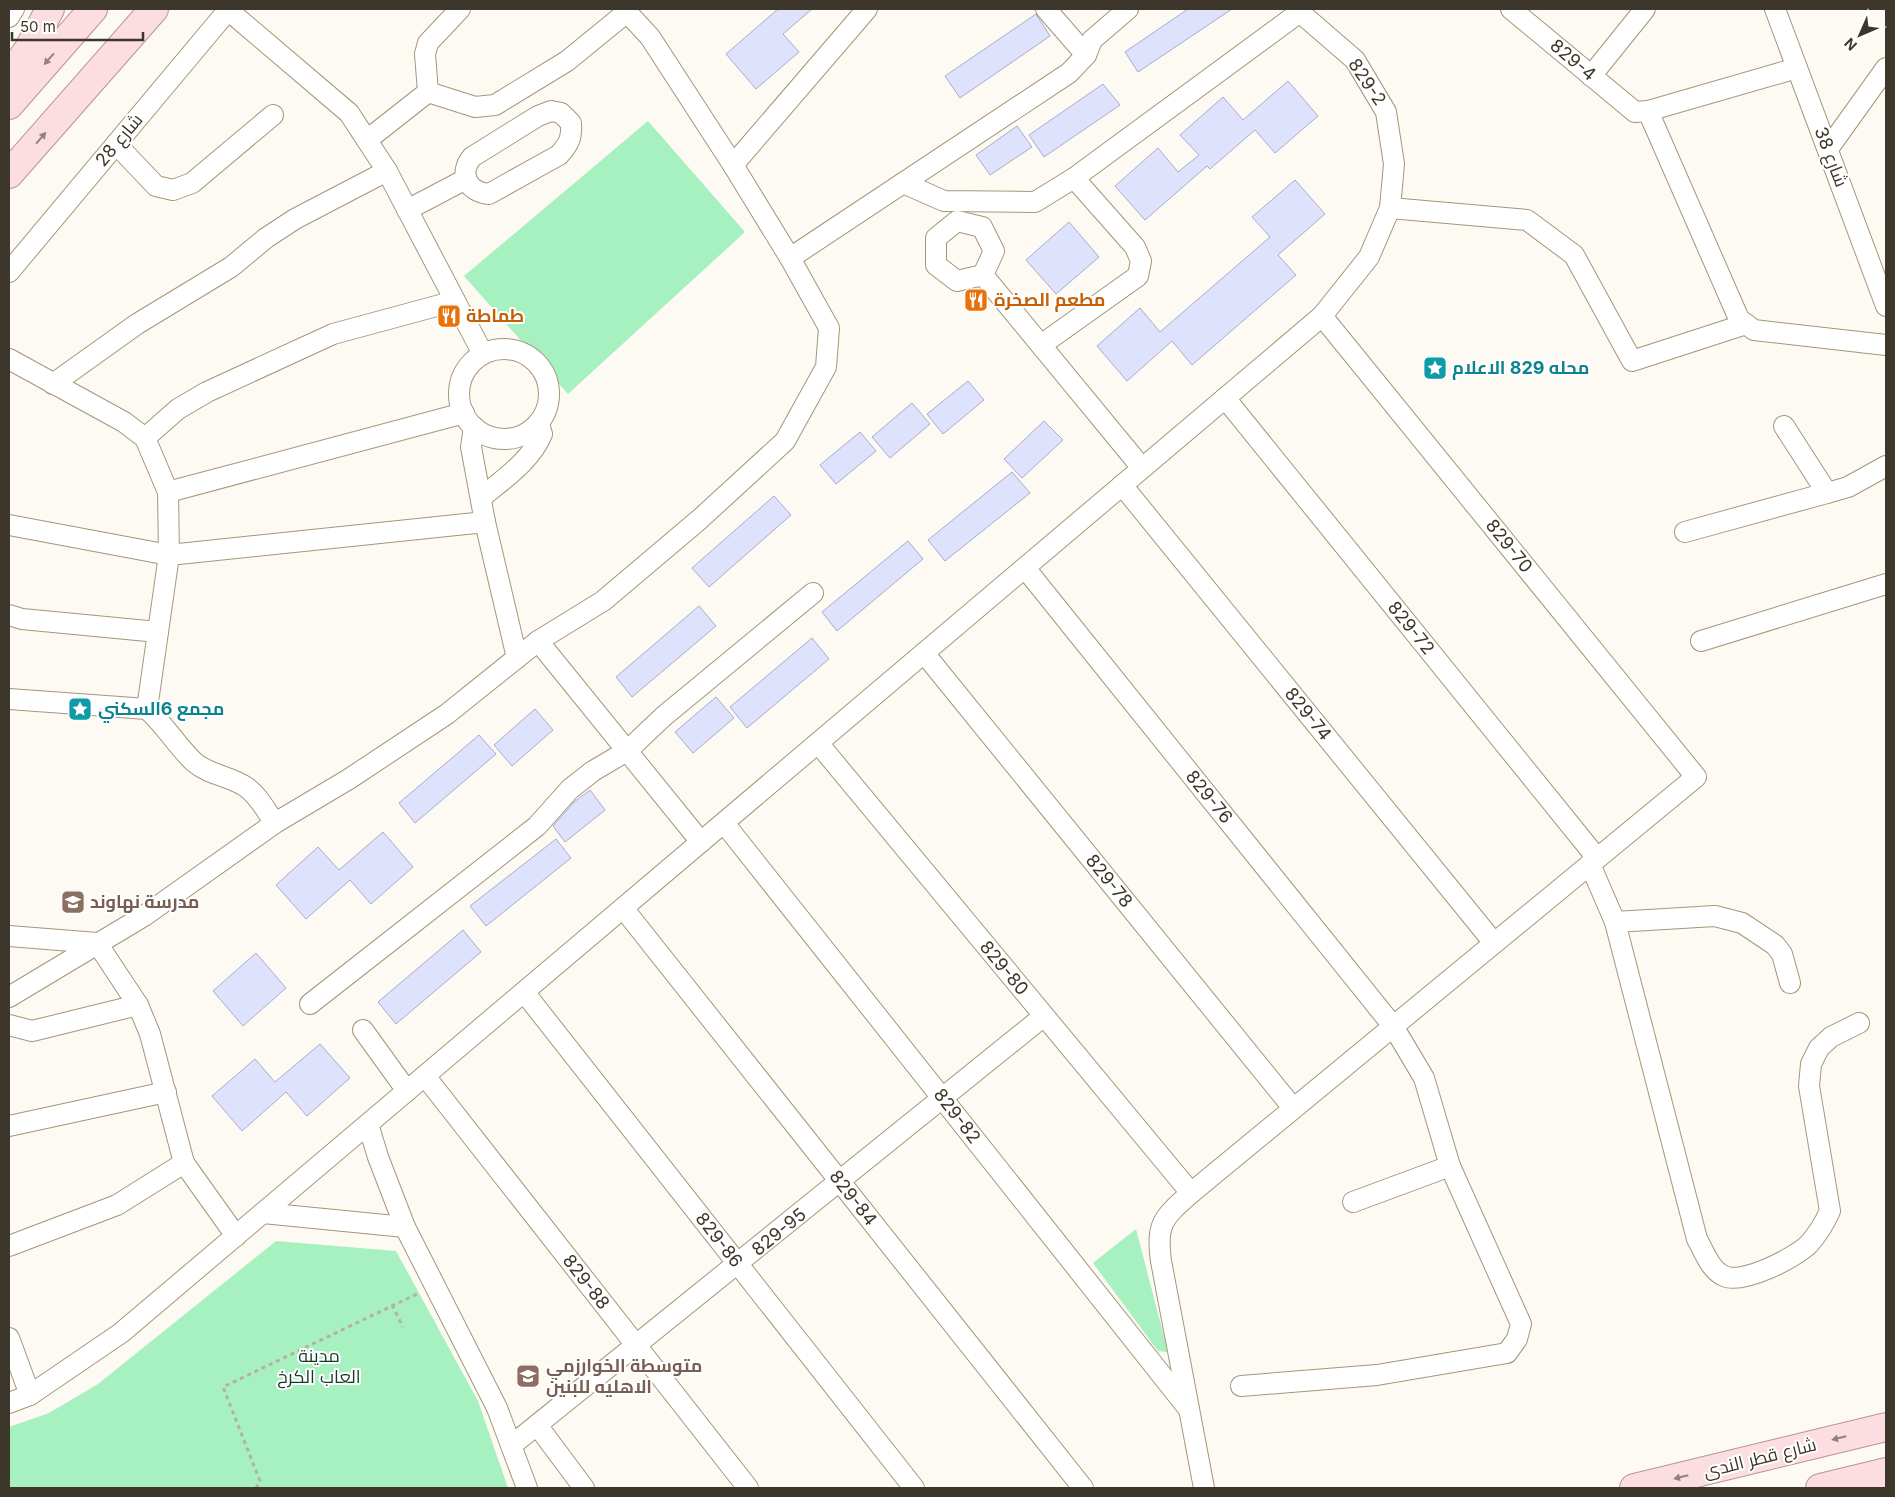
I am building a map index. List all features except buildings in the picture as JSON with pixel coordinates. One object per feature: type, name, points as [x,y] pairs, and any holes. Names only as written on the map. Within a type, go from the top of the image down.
[{"type":"main road","points":[[9,76],[28,50],[50,9]]},
{"type":"main road","points":[[9,105],[93,9]]},
{"type":"main road","points":[[9,174],[154,9]]},
{"type":"main road","name":"شارع قطر الندى","points":[[1634,1488],[1886,1427]]},
{"type":"main road","points":[[1820,1488],[1886,1472]]},
{"type":"street","points":[[9,17],[14,9]]},
{"type":"street","points":[[428,92],[425,54],[428,43],[460,9]]},
{"type":"street","points":[[733,165],[867,9]]},
{"type":"street","points":[[1046,9],[1086,55]]},
{"type":"street","points":[[790,258],[1069,73],[1086,55],[1092,40],[1128,9]]},
{"type":"street","name":"829-4","points":[[1511,9],[1592,76],[1641,111]]},
{"type":"street","points":[[1592,76],[1645,9]]},
{"type":"street","name":"شارع 38","points":[[1775,9],[1886,306]]},
{"type":"street","points":[[229,10],[349,113],[387,171],[483,354]]},
{"type":"street","name":"شارع 28","points":[[9,272],[229,10]]},
{"type":"street","points":[[904,182],[944,201],[1035,202],[1074,178],[1298,10]]},
{"type":"street","name":"829-2","points":[[9,1403],[30,1395],[121,1333],[1322,316],[1369,257],[1390,208],[1394,164],[1386,112],[1355,60],[1298,10]]},
{"type":"street","points":[[9,997],[144,916],[275,823],[349,778],[447,714],[538,641],[603,601],[700,520],[785,441],[826,367],[829,328],[790,258],[733,165],[650,37],[625,11],[567,61],[495,105],[475,107],[428,92]]},
{"type":"street","points":[[1797,68],[1641,111],[1739,319],[1754,330],[1886,345]]},
{"type":"street","points":[[1828,149],[1886,68]]},
{"type":"street","points":[[367,140],[428,92]]},
{"type":"street","points":[[551,111],[561,114],[571,123],[572,136],[567,146],[559,155],[500,189],[489,194],[478,193],[471,188],[466,179],[466,164],[472,157],[538,116],[551,111]]},
{"type":"street","points":[[116,144],[156,186],[173,190],[192,183],[273,115]]},
{"type":"street","points":[[53,384],[136,324],[232,267],[266,238],[295,219],[387,171]]},
{"type":"street","points":[[1041,345],[1138,276],[1141,261],[1135,247],[1074,178]]},
{"type":"street","points":[[407,210],[466,179]]},
{"type":"street","points":[[1390,208],[1527,220],[1574,255],[1632,361],[1746,324]]},
{"type":"street","points":[[983,275],[1142,468]]},
{"type":"street","points":[[145,438],[178,409],[207,392],[333,334],[455,301]]},
{"type":"street","name":"829-70","points":[[1322,316],[1696,777],[1594,861]]},
{"type":"street","points":[[469,420],[489,436],[507,439],[524,434],[538,424],[547,408],[550,390],[545,373],[534,359],[518,350],[500,349],[483,354],[470,364],[461,379],[460,396],[469,420],[471,447],[485,522],[517,658]]},
{"type":"street","points":[[9,359],[124,422],[145,438],[168,492],[169,555],[147,709]]},
{"type":"street","name":"829-72","points":[[1226,398],[1594,861],[1615,922],[1698,1239],[1706,1257],[1717,1272],[1725,1277],[1734,1279],[1754,1274],[1794,1256],[1808,1245],[1824,1226],[1830,1212],[1809,1086],[1811,1064],[1819,1048],[1831,1037],[1859,1023]]},
{"type":"street","points":[[168,492],[469,420]]},
{"type":"street","points":[[481,498],[517,467],[538,444],[542,434],[538,424]]},
{"type":"street","points":[[1784,426],[1827,493]]},
{"type":"street","points":[[1684,532],[1848,487],[1886,466]]},
{"type":"street","name":"829-74","points":[[1122,485],[1494,943]]},
{"type":"street","points":[[9,525],[169,555],[485,522]]},
{"type":"street","name":"829-76","points":[[1025,568],[1393,1026],[1424,1078],[1450,1166],[1521,1324],[1517,1339],[1507,1352],[1376,1374],[1241,1386]]},
{"type":"street","points":[[1701,641],[1886,584]]},
{"type":"street","points":[[310,1004],[537,826],[570,789],[593,771],[627,751],[664,716],[813,594]]},
{"type":"street","points":[[9,615],[22,619],[158,632]]},
{"type":"street","points":[[538,641],[701,842]]},
{"type":"street","name":"829-78","points":[[924,653],[1294,1108]]},
{"type":"street","points":[[9,699],[147,709],[163,724],[194,762],[216,775],[245,786],[256,795],[275,823]]},
{"type":"street","name":"829-80","points":[[818,743],[1190,1193]]},
{"type":"street","name":"829-82","points":[[724,823],[1189,1409]]},
{"type":"street","points":[[1204,1488],[1158,1238],[1162,1222],[1190,1193],[1594,861]]},
{"type":"street","name":"829-84","points":[[623,908],[1083,1488]]},
{"type":"street","points":[[1615,922],[1715,916],[1742,924],[1775,945],[1782,954],[1790,983]]},
{"type":"street","points":[[9,936],[97,943]]},
{"type":"street","points":[[97,943],[138,1005],[150,1034],[184,1163],[236,1236]]},
{"type":"street","name":"829-86","points":[[524,992],[914,1488]]},
{"type":"street","points":[[9,1025],[32,1031],[138,1005]]},
{"type":"street","name":"829-95","points":[[512,1446],[635,1345],[739,1265],[1044,1016]]},
{"type":"street","points":[[363,1030],[407,1091]]},
{"type":"street","name":"829-88","points":[[425,1076],[748,1488]]},
{"type":"street","points":[[9,1126],[166,1092]]},
{"type":"street","points":[[368,1124],[378,1157],[405,1227],[433,1286],[497,1408],[527,1488]]},
{"type":"street","points":[[9,1246],[116,1205],[184,1163]]},
{"type":"street","points":[[1353,1202],[1450,1166]]},
{"type":"street","points":[[263,1213],[405,1227]]},
{"type":"street","points":[[9,1338],[30,1395]]},
{"type":"street","points":[[537,1425],[584,1488]]},
{"type":"path","points":[[256,1488],[260,1481],[223,1387],[433,1286]]},
{"type":"path","points":[[392,1305],[403,1327]]},
{"type":"green space","points":[[648,121],[745,232],[568,394],[464,276]]},
{"type":"green space","points":[[1136,1229],[1168,1352],[1158,1351],[1093,1263]]},
{"type":"green space","name":"مدينة العاب الكرخ","points":[[276,1241],[396,1251],[478,1401],[508,1488],[9,1488],[9,1427],[49,1413],[98,1384]]},
{"type":"place","name":"مطعم الصخرة","points":[[976,300]]},
{"type":"place","name":"طماطة","points":[[449,316]]},
{"type":"place","name":"محله 829 الاعلام","points":[[1435,368]]},
{"type":"place","name":"مجمع 6السكني","points":[[80,709]]},
{"type":"place","name":"مدرسة نهاوند","points":[[73,902]]},
{"type":"place","name":"متوسطة الخوارزمي الاهليه للبنين","points":[[528,1376]]}]
